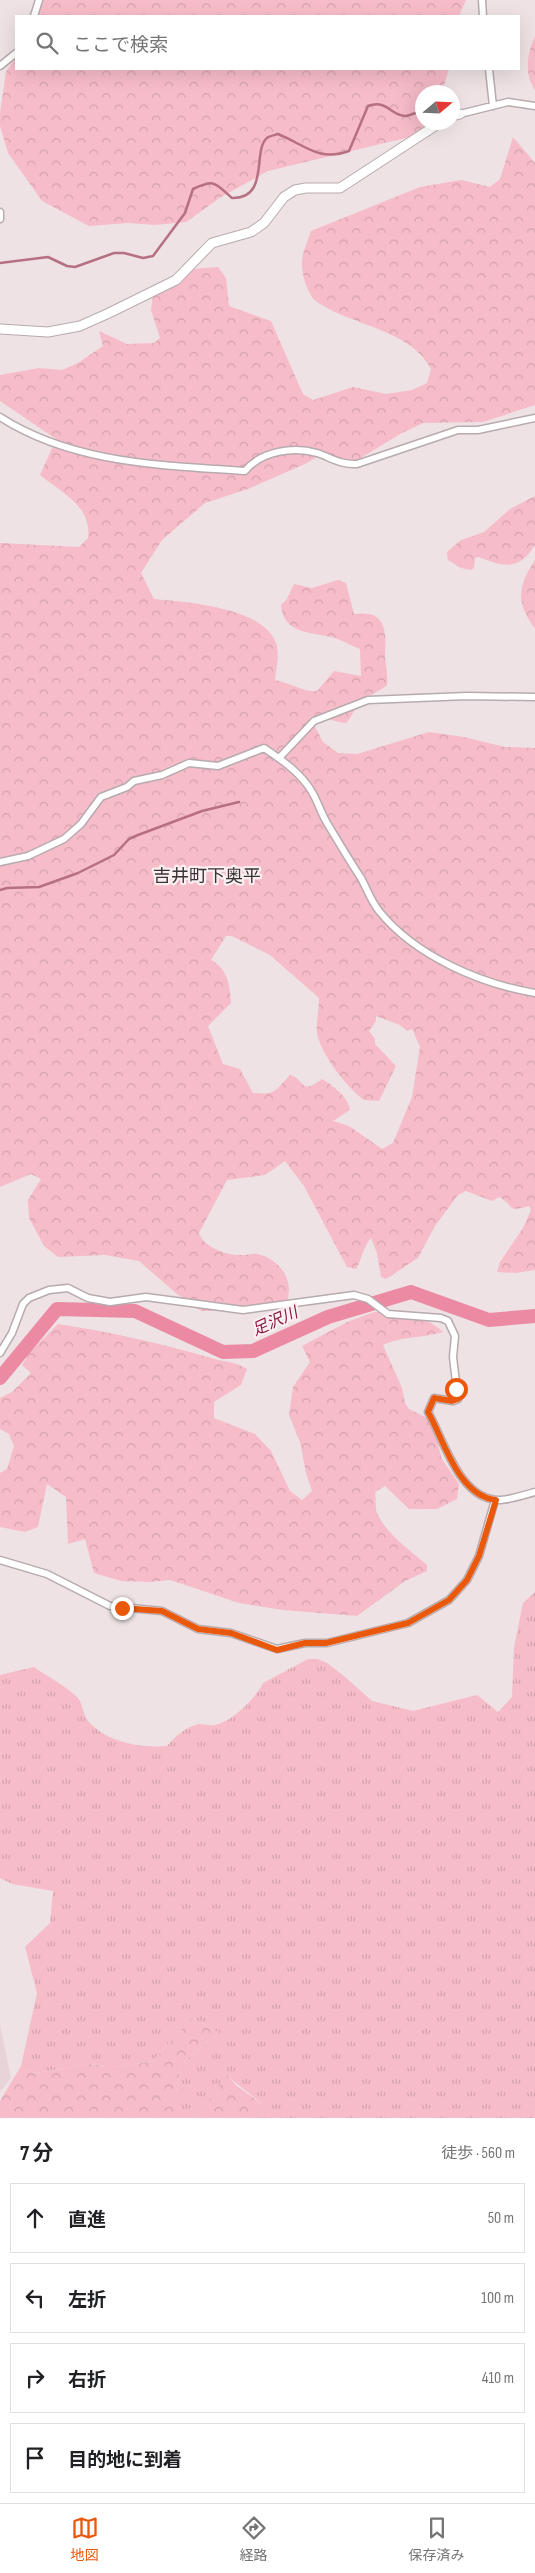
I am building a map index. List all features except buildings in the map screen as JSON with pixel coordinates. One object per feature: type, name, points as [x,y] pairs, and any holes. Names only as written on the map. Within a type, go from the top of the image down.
[{"type":"street","points":[[34,15],[39,0]]},
{"type":"street","points":[[482,0],[484,15]]},
{"type":"street","points":[[0,66],[15,54]]},
{"type":"street","points":[[489,70],[493,106]]},
{"type":"street","points":[[460,114],[508,102],[535,106]]},
{"type":"street","points":[[0,329],[48,332],[80,326],[109,313],[176,280],[212,244],[251,232],[264,223],[284,197],[295,190],[306,188],[340,188],[429,130]]},
{"type":"street","points":[[0,212],[0,219]]},
{"type":"street","points":[[0,417],[40,438],[74,450],[120,460],[245,470],[260,458],[282,451],[316,453],[344,465],[357,464],[458,430],[478,430],[535,418]]},
{"type":"street","points":[[279,758],[314,721],[368,700],[467,696],[535,697]]},
{"type":"street","points":[[0,862],[28,856],[64,840],[81,824],[101,797],[127,787],[134,781],[162,775],[188,763],[218,766],[264,748],[300,776],[311,790],[370,897],[380,912],[396,928],[424,950],[463,974],[535,993]]},
{"type":"street","points":[[0,1353],[12,1333],[22,1304],[29,1298],[49,1290],[68,1288],[88,1298],[110,1302],[146,1297],[243,1310],[354,1295],[368,1299],[388,1314],[441,1318],[448,1321],[454,1336],[453,1357],[458,1399],[452,1401],[434,1398],[428,1412],[458,1473],[473,1489],[487,1499],[496,1500],[535,1492]]},
{"type":"street","points":[[0,1560],[55,1578],[110,1606],[162,1611],[198,1629],[231,1633],[277,1650],[305,1643],[326,1643],[408,1623],[449,1600],[467,1580],[479,1556],[496,1500]]},
{"type":"shaded area","points":[[0,2024],[11,2078],[0,2092]]},
{"type":"green space","points":[[39,0],[466,0],[459,15],[34,15]]},
{"type":"green space","points":[[535,36],[535,90],[529,78],[528,64]]},
{"type":"green space","points":[[15,58],[15,70],[449,70],[444,85],[415,85],[415,130],[422,130],[418,135],[268,171],[221,197],[186,222],[155,225],[129,223],[89,226],[42,201],[8,153],[0,126],[6,72]]},
{"type":"green space","points":[[513,137],[535,163],[535,405],[483,422],[423,423],[402,433],[349,465],[320,455],[305,464],[248,489],[205,503],[162,540],[141,573],[154,599],[224,609],[258,623],[270,633],[277,646],[278,658],[275,680],[312,691],[317,691],[334,671],[361,676],[360,649],[335,638],[309,633],[293,627],[283,615],[281,605],[287,599],[294,584],[312,588],[338,580],[346,583],[354,614],[373,615],[382,623],[385,634],[387,685],[360,702],[346,723],[310,717],[323,742],[338,753],[357,754],[429,732],[464,737],[505,747],[535,748],[535,1270],[516,1273],[497,1272],[500,1262],[523,1228],[531,1210],[529,1206],[513,1209],[499,1197],[492,1201],[466,1191],[458,1195],[435,1226],[418,1258],[386,1279],[381,1277],[377,1253],[371,1238],[356,1269],[347,1267],[304,1186],[285,1161],[265,1175],[227,1180],[199,1233],[205,1242],[217,1250],[236,1255],[259,1254],[274,1262],[280,1267],[287,1279],[289,1294],[287,1301],[271,1310],[201,1311],[177,1294],[139,1261],[105,1255],[58,1257],[44,1246],[29,1218],[28,1200],[41,1179],[31,1174],[0,1187],[0,543],[79,547],[88,538],[88,527],[85,517],[74,501],[40,475],[56,439],[0,401],[0,375],[39,368],[62,370],[78,363],[103,346],[99,331],[127,344],[154,343],[160,338],[151,310],[153,296],[175,286],[192,269],[218,267],[226,278],[229,306],[271,321],[303,394],[313,400],[353,387],[386,394],[412,390],[427,383],[431,369],[422,356],[409,345],[395,337],[331,310],[313,299],[304,277],[302,265],[304,249],[311,231],[420,187],[461,180],[490,187],[500,179]],"holes":[[[226,936],[232,936],[270,955],[319,998],[317,1029],[319,1041],[336,1070],[350,1088],[364,1100],[379,1101],[396,1066],[375,1044],[375,1039],[369,1031],[376,1021],[376,1016],[400,1025],[407,1031],[412,1029],[420,1047],[412,1097],[393,1143],[382,1149],[349,1126],[333,1121],[350,1110],[349,1105],[339,1092],[322,1079],[306,1087],[290,1075],[274,1091],[253,1093],[240,1069],[223,1064],[208,1026],[231,1003],[230,990],[225,973],[211,960]]]},
{"type":"green space","points":[[535,496],[535,545],[523,559],[517,563],[503,564],[479,557],[475,558],[474,568],[471,570],[461,568],[448,560],[447,552],[461,540],[484,532],[510,509]]},
{"type":"green space","points":[[535,560],[535,629],[524,611],[521,595],[525,579]]},
{"type":"green space","points":[[374,1312],[411,1315],[428,1321],[443,1332],[398,1340],[383,1345],[402,1388],[405,1403],[409,1409],[431,1420],[442,1459],[459,1484],[457,1499],[437,1509],[409,1509],[385,1486],[375,1492],[376,1511],[381,1521],[399,1542],[427,1565],[427,1571],[405,1581],[357,1616],[283,1610],[239,1603],[170,1580],[150,1582],[121,1581],[94,1573],[85,1539],[68,1544],[66,1497],[47,1484],[38,1527],[25,1532],[0,1527],[0,1473],[7,1469],[14,1446],[9,1434],[0,1429],[0,1398],[12,1392],[31,1373],[22,1365],[30,1352],[58,1324],[154,1343],[233,1363],[247,1369],[241,1385],[214,1402],[214,1418],[255,1434],[271,1451],[290,1491],[302,1500],[312,1491],[306,1473],[300,1442],[289,1415],[293,1387],[310,1362],[302,1346],[347,1322]]},
{"type":"green space","points":[[535,1592],[535,2118],[261,2118],[266,2107],[226,2075],[197,2118],[178,2118],[176,2116],[176,2093],[181,2064],[219,2033],[192,2018],[153,2061],[117,2067],[88,2064],[36,2073],[21,2066],[37,1993],[25,1947],[50,1923],[53,1891],[12,1884],[0,1878],[0,1675],[34,1667],[73,1693],[81,1703],[89,1722],[97,1729],[125,1743],[147,1746],[167,1746],[177,1735],[189,1727],[199,1724],[215,1725],[222,1723],[249,1702],[263,1683],[308,1659],[318,1659],[327,1663],[372,1701],[413,1711],[477,1695],[498,1712],[512,1697],[514,1647],[523,1603]]},
{"type":"green space","points":[[192,2018],[219,2033],[181,2064],[176,2093],[176,2116],[178,2118],[0,2118],[0,2101],[21,2066],[36,2073],[88,2064],[117,2067],[153,2061]]},
{"type":"green space","points":[[226,2074],[237,2086],[266,2107],[261,2118],[197,2118]]},
{"type":"waterway","points":[[0,263],[48,257],[67,266],[75,267],[114,253],[124,253],[143,258],[153,256],[185,213],[193,189],[211,183],[219,186],[232,198],[244,196],[251,191],[256,183],[263,144],[268,137],[278,134],[312,151],[329,155],[338,154],[349,151],[368,106],[375,104],[385,106],[396,113],[406,116],[415,113]]},
{"type":"waterway","points":[[0,890],[39,887],[78,873],[114,855],[129,839],[138,835],[202,811],[239,802]]},
{"type":"waterway","name":"足沢川","points":[[0,1378],[57,1309],[135,1311],[223,1352],[253,1351],[328,1317],[411,1292],[489,1320],[535,1316]]},
{"type":"district","name":"吉井町下奥平","points":[[207,876]]},
{"type":"route","points":[[122,1608],[162,1611],[198,1629],[231,1633],[277,1650],[305,1643],[326,1643],[377,1629],[408,1623],[436,1609],[449,1600],[467,1580],[479,1556],[496,1500],[487,1499],[473,1489],[458,1473],[448,1456],[442,1437],[428,1412],[430,1402],[434,1398],[452,1401],[458,1399],[456,1389]]}]
